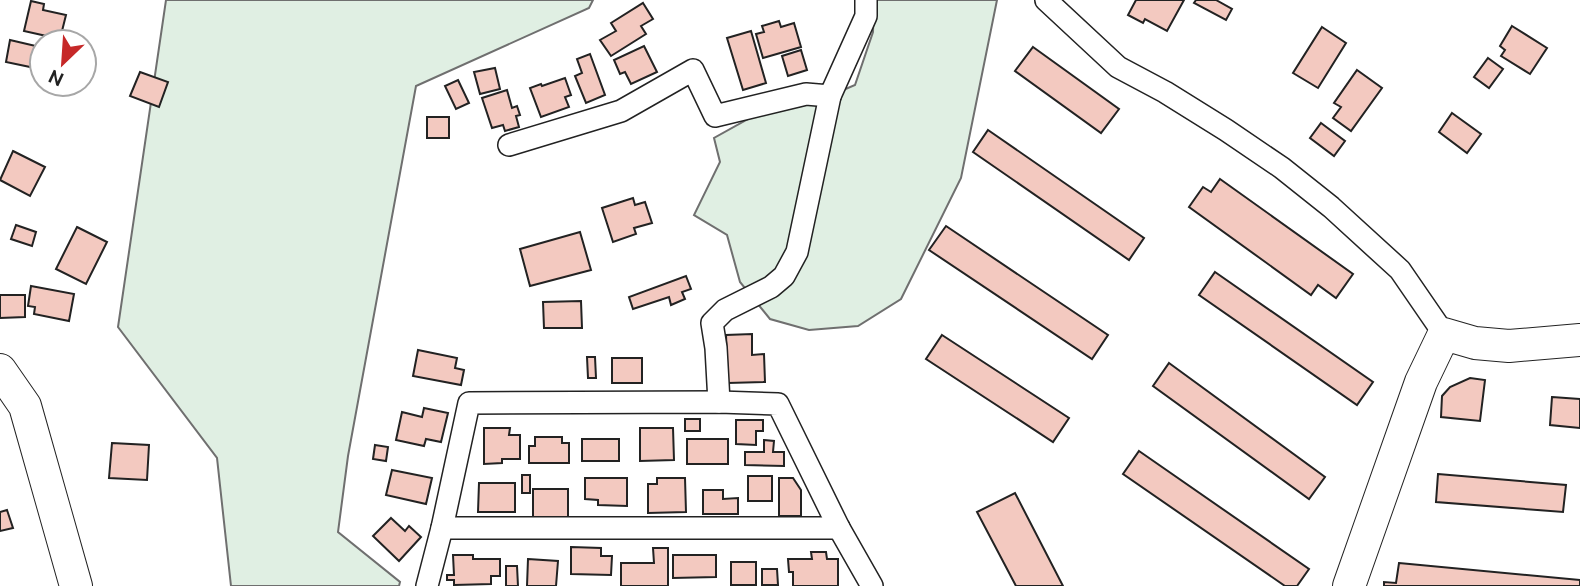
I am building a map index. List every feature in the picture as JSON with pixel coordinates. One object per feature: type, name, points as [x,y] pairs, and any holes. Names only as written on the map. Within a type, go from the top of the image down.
[{"type":"street","points":[[719,402],[712,323],[725,310],[771,287],[784,276],[797,252],[830,96],[866,16],[866,0]]},
{"type":"street","points":[[1046,0],[1118,67],[1226,130],[1282,168],[1331,207],[1400,270],[1444,334],[1475,343],[1509,346],[1580,340]]},
{"type":"street","points":[[509,145],[621,111],[693,70],[715,116],[806,94],[830,96]]},
{"type":"street","points":[[1349,586],[1421,382],[1444,334]]},
{"type":"street","points":[[0,370],[25,406],[76,586]]},
{"type":"street","points":[[427,586],[469,403],[719,402],[778,404],[839,528],[872,586]]},
{"type":"street","points":[[442,528],[839,528]]},
{"type":"green space","points":[[166,0],[593,0],[589,8],[416,86],[348,456],[338,532],[400,582],[399,586],[231,586],[217,458],[118,327]]},
{"type":"green space","points":[[874,0],[997,0],[961,178],[901,299],[858,326],[809,330],[770,319],[740,282],[727,235],[694,215],[720,162],[714,138],[766,109],[834,94],[855,85],[873,32]]},
{"type":"building","points":[[1136,0],[1184,0],[1167,31],[1145,19],[1143,23],[1128,15]]},
{"type":"building","points":[[1196,0],[1216,0],[1232,9],[1226,20],[1194,3]]},
{"type":"building","points":[[31,1],[44,4],[43,10],[66,15],[63,28],[28,28],[28,32],[24,31]]},
{"type":"building","points":[[643,3],[653,19],[641,26],[646,34],[611,56],[600,40],[616,31],[611,23]]},
{"type":"building","points":[[779,21],[781,27],[794,23],[801,47],[763,58],[756,34],[764,32],[762,26]]},
{"type":"building","points":[[1512,26],[1547,48],[1530,74],[1501,56],[1505,50],[1500,46]]},
{"type":"building","points":[[1322,27],[1346,43],[1318,88],[1293,73]]},
{"type":"building","points":[[751,31],[766,83],[743,90],[727,38]]},
{"type":"building","points":[[10,40],[28,44],[28,67],[6,62]]},
{"type":"building","points":[[644,46],[657,72],[631,84],[625,72],[620,74],[614,60]]},
{"type":"building","points":[[1033,47],[1119,109],[1101,133],[1015,71]]},
{"type":"building","points":[[801,50],[807,70],[788,76],[782,56]]},
{"type":"building","points":[[590,54],[605,95],[586,103],[575,76],[582,73],[577,59]]},
{"type":"building","points":[[1488,58],[1503,69],[1489,88],[1474,77]]},
{"type":"building","points":[[495,68],[500,89],[480,94],[474,72]]},
{"type":"building","points":[[1357,70],[1382,88],[1351,131],[1333,118],[1341,107],[1334,103]]},
{"type":"building","points":[[140,72],[168,82],[159,107],[130,96]]},
{"type":"building","points":[[565,78],[571,95],[565,97],[569,107],[541,117],[530,88]]},
{"type":"building","points":[[458,80],[469,103],[456,109],[445,86]]},
{"type":"building","points":[[507,90],[512,108],[517,106],[520,115],[516,116],[519,127],[505,131],[503,125],[492,128],[482,98]]},
{"type":"building","points":[[1452,113],[1481,134],[1467,153],[1439,132]]},
{"type":"building","points":[[427,117],[449,117],[449,138],[427,138]]},
{"type":"building","points":[[1321,123],[1345,141],[1334,156],[1310,138]]},
{"type":"building","points":[[988,130],[1144,238],[1129,260],[973,152]]},
{"type":"building","points":[[13,151],[45,167],[30,196],[0,180]]},
{"type":"building","points":[[1220,179],[1353,274],[1336,298],[1318,285],[1311,295],[1189,207],[1203,187],[1211,192]]},
{"type":"building","points":[[633,198],[635,205],[645,202],[652,223],[634,228],[636,234],[613,242],[602,208]]},
{"type":"building","points":[[16,225],[36,232],[32,246],[11,239]]},
{"type":"building","points":[[946,226],[1108,335],[1092,359],[929,250]]},
{"type":"building","points":[[77,227],[107,242],[86,284],[56,269]]},
{"type":"building","points":[[580,232],[591,270],[530,286],[520,249]]},
{"type":"building","points":[[1215,272],[1373,382],[1357,405],[1199,295]]},
{"type":"building","points":[[686,276],[691,289],[682,292],[685,299],[671,305],[669,297],[633,309],[629,297]]},
{"type":"building","points":[[31,286],[74,294],[69,321],[34,314],[35,307],[28,306]]},
{"type":"building","points":[[0,295],[25,295],[25,317],[0,318]]},
{"type":"building","points":[[581,301],[582,328],[544,328],[543,302]]},
{"type":"building","points":[[752,334],[752,355],[764,354],[765,382],[728,383],[726,335]]},
{"type":"building","points":[[942,335],[1069,418],[1053,442],[926,359]]},
{"type":"building","points":[[418,350],[457,358],[455,368],[464,370],[461,385],[413,376]]},
{"type":"building","points":[[587,357],[595,357],[596,378],[588,378]]},
{"type":"building","points":[[612,358],[642,358],[642,383],[612,383]]},
{"type":"building","points":[[1169,363],[1325,477],[1309,499],[1153,386]]},
{"type":"building","points":[[1470,378],[1485,380],[1480,421],[1441,417],[1442,396],[1450,387]]},
{"type":"building","points":[[1552,397],[1580,399],[1580,428],[1550,425]]},
{"type":"building","points":[[424,408],[448,413],[441,442],[426,439],[424,446],[396,440],[402,412],[422,417]]},
{"type":"building","points":[[685,419],[700,419],[700,431],[685,431]]},
{"type":"building","points":[[736,420],[763,420],[763,431],[756,431],[756,445],[736,444]]},
{"type":"building","points":[[484,428],[510,428],[509,435],[520,435],[520,459],[502,459],[502,463],[484,464]]},
{"type":"building","points":[[640,428],[673,428],[674,460],[640,461]]},
{"type":"building","points":[[535,437],[562,437],[562,443],[569,443],[569,463],[529,463],[529,446],[535,446]]},
{"type":"building","points":[[582,439],[619,439],[619,461],[582,461]]},
{"type":"building","points":[[687,439],[728,439],[728,464],[687,464]]},
{"type":"building","points":[[764,440],[774,441],[773,452],[784,452],[784,466],[745,465],[745,452],[764,452]]},
{"type":"building","points":[[112,443],[149,445],[147,480],[109,478]]},
{"type":"building","points":[[375,445],[388,447],[386,461],[373,459]]},
{"type":"building","points":[[1139,451],[1309,569],[1297,586],[1285,586],[1123,474]]},
{"type":"building","points":[[392,470],[432,478],[426,504],[386,495]]},
{"type":"building","points":[[1438,474],[1566,485],[1563,512],[1436,502]]},
{"type":"building","points":[[522,475],[530,475],[530,493],[522,493]]},
{"type":"building","points":[[748,476],[772,476],[772,501],[748,501]]},
{"type":"building","points":[[585,478],[627,478],[627,506],[598,505],[598,500],[585,499]]},
{"type":"building","points":[[657,478],[685,478],[686,512],[648,513],[648,484],[657,484]]},
{"type":"building","points":[[779,478],[793,478],[801,490],[801,516],[779,516]]},
{"type":"building","points":[[479,483],[515,483],[515,512],[478,512]]},
{"type":"building","points":[[533,489],[568,489],[568,517],[533,517]]},
{"type":"building","points":[[703,490],[723,490],[723,499],[738,498],[738,514],[703,514]]},
{"type":"building","points":[[1015,493],[1063,586],[1016,586],[977,512]]},
{"type":"building","points":[[7,510],[13,528],[0,531],[0,512]]},
{"type":"building","points":[[391,518],[405,531],[409,526],[421,537],[399,561],[373,536]]},
{"type":"building","points":[[571,547],[601,548],[601,556],[612,556],[611,575],[571,574]]},
{"type":"building","points":[[653,548],[668,548],[668,586],[621,586],[621,563],[654,563]]},
{"type":"building","points":[[811,552],[826,552],[827,559],[838,559],[838,586],[793,586],[793,572],[789,572],[788,559],[812,559]]},
{"type":"building","points":[[453,555],[473,555],[473,559],[500,559],[500,576],[491,576],[491,584],[454,585],[454,580],[447,580],[447,575],[454,575]]},
{"type":"building","points":[[673,555],[716,555],[716,577],[673,578]]},
{"type":"building","points":[[528,559],[558,561],[556,586],[527,586]]},
{"type":"building","points":[[731,562],[756,562],[756,585],[731,585]]},
{"type":"building","points":[[1399,563],[1580,580],[1580,586],[1384,586],[1384,582],[1396,583]]},
{"type":"building","points":[[506,566],[517,566],[518,586],[506,586]]},
{"type":"building","points":[[762,569],[777,569],[778,585],[762,585]]}]
